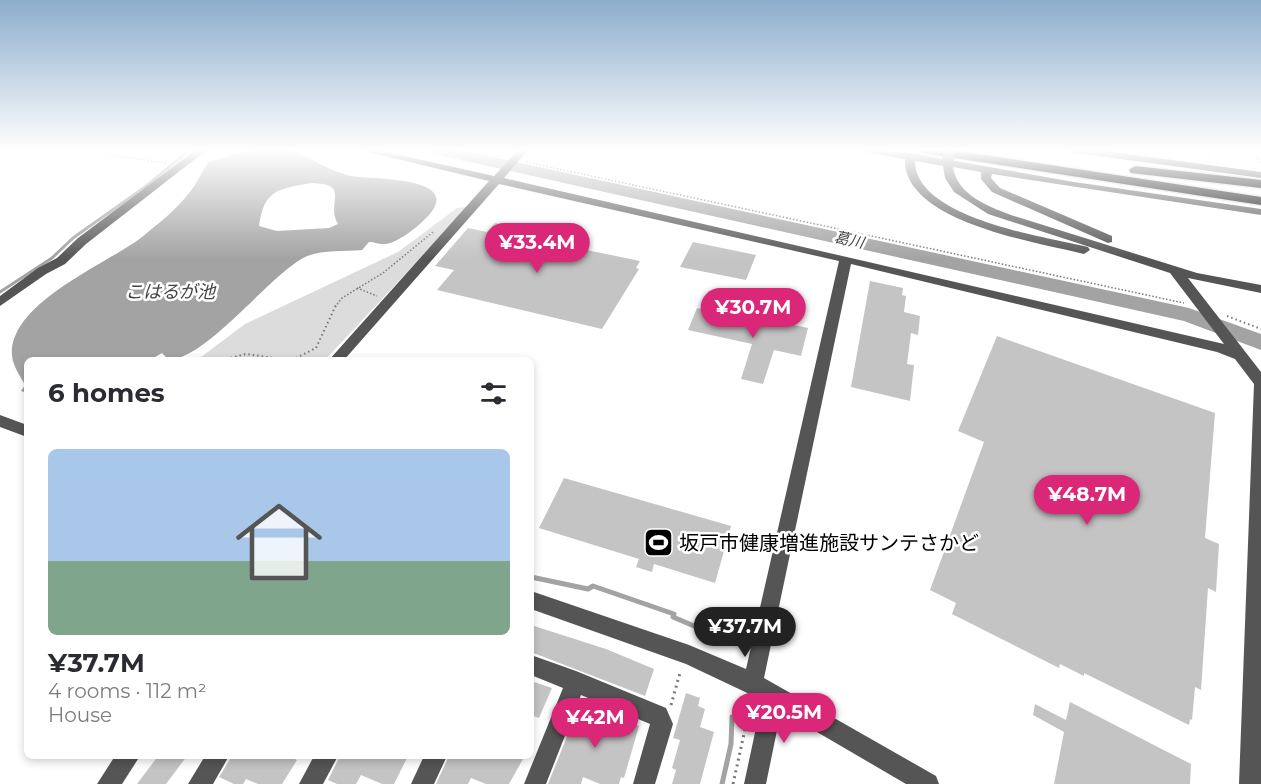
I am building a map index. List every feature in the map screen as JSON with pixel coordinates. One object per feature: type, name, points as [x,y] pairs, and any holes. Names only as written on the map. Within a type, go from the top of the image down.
[{"type":"highway","points":[[1161,186],[1261,201]]},
{"type":"highway","points":[[1238,186],[1261,189]]},
{"type":"street","points":[[0,302],[42,271],[61,261],[82,241],[155,186]]},
{"type":"street","points":[[339,357],[493,186]]},
{"type":"street","points":[[532,186],[1237,351]]},
{"type":"street","points":[[917,186],[946,208],[965,218],[1132,263],[1144,259]]},
{"type":"street","points":[[954,186],[986,209],[1231,285],[1261,289]]},
{"type":"street","points":[[992,186],[996,190],[1131,249],[1144,259]]},
{"type":"street","points":[[1078,186],[1261,212]]},
{"type":"street","points":[[752,692],[846,259]]},
{"type":"street","points":[[1173,268],[1261,383],[1250,784]]},
{"type":"street","points":[[0,421],[24,429]]},
{"type":"street","points":[[534,601],[689,655],[752,692],[774,696],[928,784]]},
{"type":"street","points":[[534,666],[576,681],[658,716],[662,724],[644,784]]},
{"type":"street","points":[[535,784],[576,681]]},
{"type":"street","points":[[754,784],[774,696]]},
{"type":"street","points":[[108,784],[127,759]]},
{"type":"street","points":[[199,784],[216,759]]},
{"type":"street","points":[[310,784],[325,759]]},
{"type":"street","points":[[422,784],[434,759]]},
{"type":"path","points":[[647,186],[1203,309],[1261,329]]},
{"type":"path","points":[[296,357],[316,348],[336,304],[382,273],[439,227]]},
{"type":"path","points":[[357,288],[369,294]]},
{"type":"path","points":[[234,357],[246,354],[268,357]]},
{"type":"path","points":[[658,716],[669,711],[680,673]]},
{"type":"path","points":[[733,784],[752,692]]},
{"type":"shaded area","points":[[468,207],[328,357],[201,357],[245,324],[398,252],[457,208]]},
{"type":"water","name":"こはるが池","points":[[194,186],[298,186],[274,193],[264,205],[259,226],[277,231],[329,228],[338,224],[334,209],[334,191],[328,186],[421,186],[428,188],[436,196],[435,207],[422,222],[392,242],[382,244],[369,242],[362,250],[324,252],[303,258],[272,282],[219,332],[184,356],[166,357],[162,353],[155,357],[24,357],[24,383],[12,356],[15,337],[26,319],[42,302],[62,287],[142,237],[179,205]]},
{"type":"building","points":[[495,223],[567,237],[562,245],[640,261],[636,268],[639,269],[602,329],[437,290],[454,270],[435,266],[468,228],[487,232]]},
{"type":"building","points":[[693,242],[756,255],[746,280],[680,267]]},
{"type":"building","points":[[870,281],[903,288],[902,295],[906,296],[904,312],[920,316],[918,335],[911,333],[907,364],[914,365],[910,401],[851,387]]},
{"type":"building","points":[[697,308],[765,323],[767,319],[808,328],[801,356],[774,350],[763,384],[741,379],[752,344],[688,330]]},
{"type":"building","points":[[997,336],[1215,413],[1205,538],[1219,544],[1216,592],[1208,588],[1201,690],[1195,687],[1192,720],[1190,719],[1189,725],[1084,673],[1084,676],[1060,664],[1059,668],[952,614],[956,603],[930,590],[984,442],[958,431]]},
{"type":"building","name":"坂戸市健康増進施設サンテさかど","points":[[564,478],[731,526],[715,583],[654,564],[652,572],[636,567],[639,559],[539,528]]},
{"type":"building","points":[[534,626],[606,649],[654,669],[645,696],[534,653]]},
{"type":"building","points":[[534,682],[552,688],[539,718],[534,716]]},
{"type":"building","points":[[686,693],[700,698],[698,706],[705,709],[700,727],[714,732],[700,784],[672,784],[676,770],[672,768],[680,740],[673,738]]},
{"type":"building","points":[[1070,702],[1191,764],[1190,784],[1054,784],[1064,732],[1033,715],[1035,704],[1066,720]]},
{"type":"building","points":[[580,704],[639,726],[624,778],[621,777],[619,784],[600,784],[583,777],[581,784],[548,784]]},
{"type":"building","points":[[156,759],[185,759],[166,784],[137,784]]},
{"type":"building","points":[[230,759],[297,760],[282,784],[258,784],[246,779],[243,784],[234,784],[219,777]]},
{"type":"building","points":[[338,759],[406,759],[394,784],[382,784],[361,775],[356,784],[337,784],[328,780]]},
{"type":"building","points":[[448,759],[523,759],[509,784],[486,784],[471,778],[468,784],[436,784]]},
{"type":"waterway","points":[[0,292],[52,258],[73,238],[147,186]]},
{"type":"waterway","name":"葛川","points":[[600,186],[1189,315],[1261,342]]},
{"type":"waterway","points":[[534,578],[588,589],[593,586],[674,614],[673,617],[734,643]]},
{"type":"waterway","points":[[722,784],[731,744],[732,717]]},
{"type":"place","name":"坂戸市健康増進施設サンテさかど","points":[[658,543]]}]
